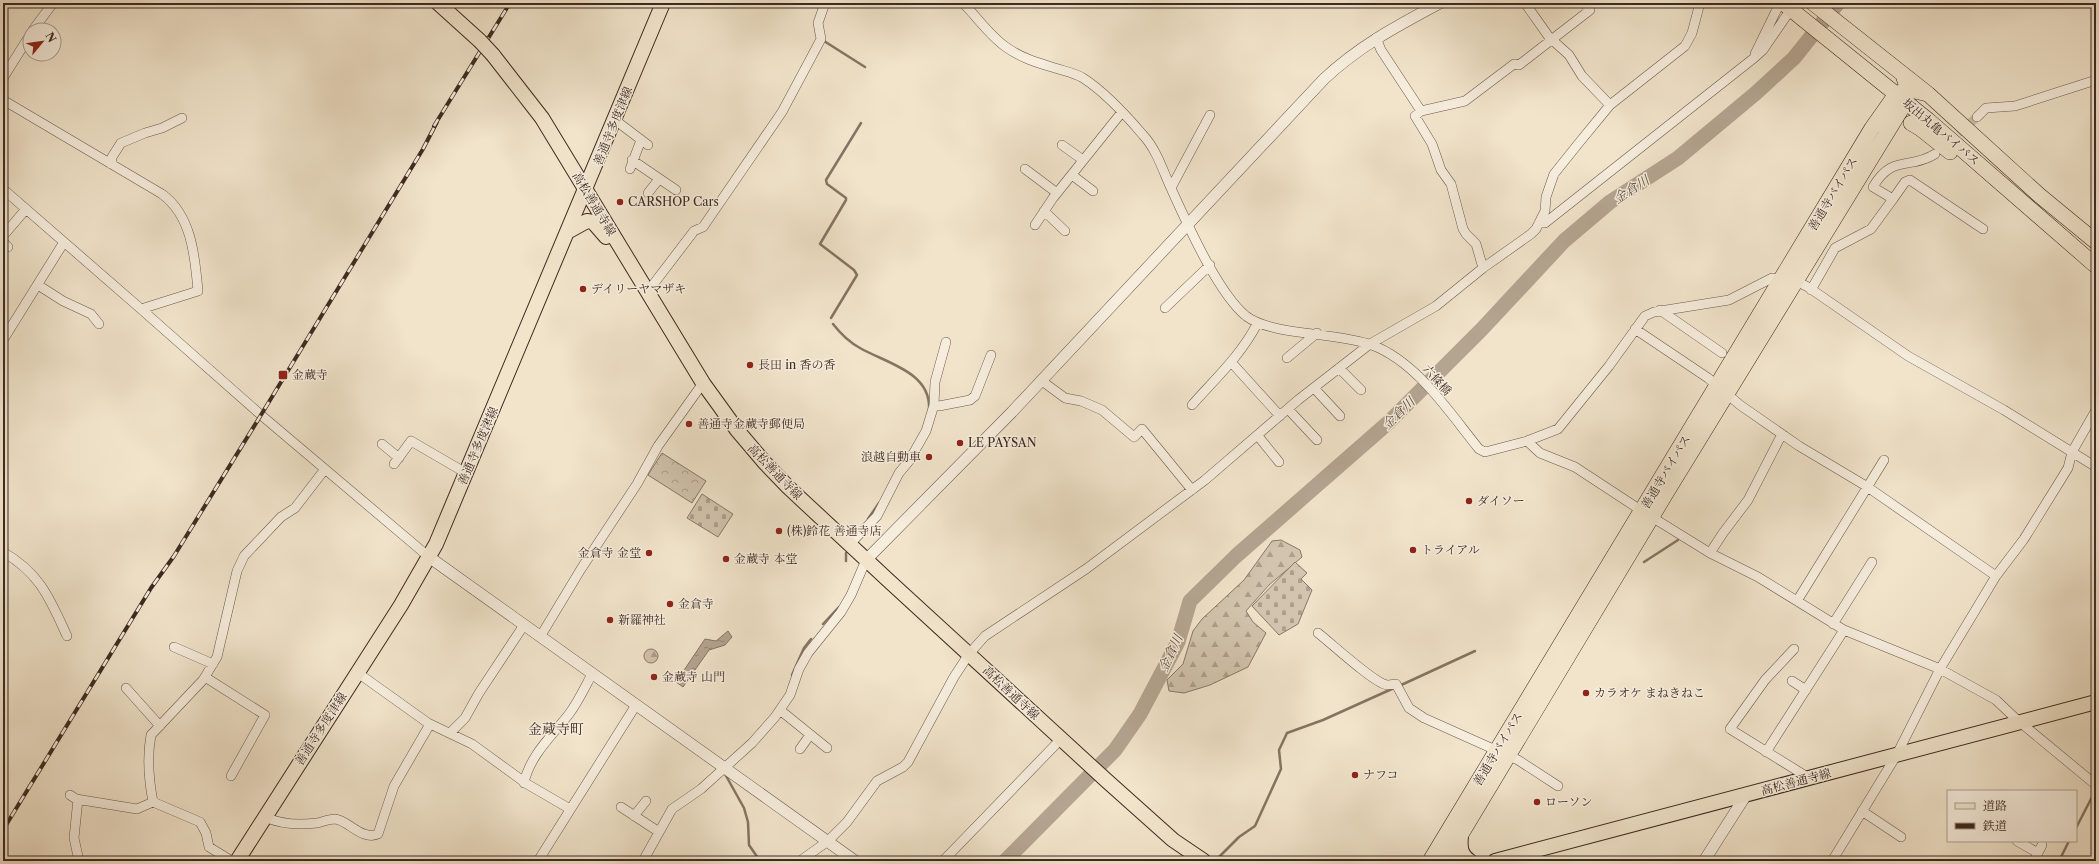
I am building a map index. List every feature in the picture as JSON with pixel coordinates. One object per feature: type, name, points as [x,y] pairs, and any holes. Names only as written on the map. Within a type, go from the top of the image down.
[{"type":"highway","name":"坂出丸亀バイパス","points":[[1813,3],[1865,46],[1928,94],[2039,195],[2096,242]]},
{"type":"highway","name":"坂出丸亀バイパス","points":[[1784,7],[1879,80],[1903,96],[2093,263]]},
{"type":"highway","points":[[1903,75],[1903,96],[1928,94]]},
{"type":"highway","points":[[1872,128],[1884,93],[1879,80]]},
{"type":"highway","name":"善通寺バイパス","points":[[1790,280],[1872,128],[1903,96]]},
{"type":"highway","name":"善通寺バイパス","points":[[1430,861],[1503,754],[1722,390],[1790,280],[1881,141],[1903,96]]},
{"type":"highway","points":[[1911,123],[1921,129],[2034,222],[2093,263]]},
{"type":"highway","points":[[1881,141],[1904,125],[1911,123],[1924,125],[1955,143]]},
{"type":"highway","name":"善通寺バイパス","points":[[1445,861],[1461,835],[1503,754]]},
{"type":"main road","name":"高松善通寺線","points":[[438,3],[494,55],[542,118],[703,383],[737,430],[765,463],[788,487],[866,560],[1107,781],[1173,840],[1204,861]]},
{"type":"main road","name":"善通寺多度津線","points":[[237,861],[358,673],[439,539],[663,3]]},
{"type":"main road","points":[[542,118],[553,128],[577,167],[589,166],[599,158]]},
{"type":"main road","points":[[577,210],[587,204],[595,207]]},
{"type":"main road","points":[[567,232],[587,221],[593,222],[624,263],[634,270]]},
{"type":"main road","name":"高松善通寺線","points":[[1495,861],[2096,702]]},
{"type":"main road","points":[[1461,835],[1462,851],[1470,861]]},
{"type":"street","points":[[39,22],[53,3]]},
{"type":"street","points":[[652,286],[694,231],[703,227],[782,112],[821,39],[818,23],[825,3]]},
{"type":"street","points":[[963,3],[1004,46],[1019,55],[1082,77],[1122,112],[1148,142],[1171,188],[1187,225],[1234,303],[1257,324],[1250,337],[1231,362],[1192,405]]},
{"type":"street","points":[[643,861],[672,809],[701,789],[752,743],[780,710],[790,695],[799,669],[808,653],[841,612],[851,595],[866,560],[1042,380],[1324,79],[1344,60],[1376,38],[1440,3]]},
{"type":"street","points":[[1526,3],[1552,40],[1569,55],[1582,76],[1610,105]]},
{"type":"street","points":[[1483,268],[1476,244],[1463,229],[1451,184],[1441,170],[1432,144],[1415,116],[1422,111],[1465,101],[1496,76],[1514,64],[1519,65],[1590,10],[1584,3]]},
{"type":"street","points":[[800,861],[828,841],[847,822],[877,781],[903,767],[908,762],[954,677],[969,654],[985,636],[1086,569],[1192,490],[1258,436],[1288,409],[1370,344],[1436,306],[1483,268],[1531,234],[1545,211],[1546,197],[1554,174],[1610,105],[1684,46],[1692,33],[1700,3]]},
{"type":"street","points":[[1539,223],[1545,223],[1754,58],[1762,50],[1784,7]]},
{"type":"street","points":[[1754,58],[1757,50],[1784,7]]},
{"type":"street","points":[[1376,38],[1381,50],[1422,111]]},
{"type":"street","points":[[3,78],[22,48]]},
{"type":"street","points":[[1977,117],[1986,108],[2015,106],[2096,80]]},
{"type":"street","points":[[3,100],[170,200],[183,219],[194,253],[198,291],[142,308]]},
{"type":"street","points":[[1035,225],[1057,193],[1122,112]]},
{"type":"street","points":[[1171,188],[1210,115]]},
{"type":"street","points":[[111,164],[112,157],[120,143],[162,128],[182,118]]},
{"type":"street","points":[[615,120],[645,142],[631,164],[676,190]]},
{"type":"street","points":[[1062,145],[1084,160]]},
{"type":"street","points":[[1893,199],[1873,187],[1879,177],[1897,164],[1921,160],[1935,154]]},
{"type":"street","points":[[1025,169],[1057,193]]},
{"type":"street","points":[[1072,175],[1093,191]]},
{"type":"street","points":[[648,193],[659,179]]},
{"type":"street","points":[[1811,290],[1835,248],[1871,229],[1908,179],[1983,229]]},
{"type":"street","points":[[3,189],[142,308],[261,415],[429,557],[855,861]]},
{"type":"street","points":[[3,236],[26,209]]},
{"type":"street","points":[[1044,212],[1065,231]]},
{"type":"street","points":[[3,340],[64,242]]},
{"type":"street","points":[[1165,308],[1210,265]]},
{"type":"street","points":[[1527,441],[1550,434],[1566,421],[1645,316],[1660,310],[1729,300],[1765,280],[1772,278],[1790,280],[1811,290],[1908,356],[2004,410],[2096,467]]},
{"type":"street","points":[[38,285],[63,301],[91,314],[100,324]]},
{"type":"street","points":[[1660,310],[1722,353]]},
{"type":"street","name":"六條橋","points":[[1257,324],[1317,333],[1370,344],[1390,353],[1411,369],[1445,407],[1479,449],[1485,452],[1527,441]]},
{"type":"street","points":[[1635,329],[1708,378],[1722,390],[1799,446],[1866,486],[1996,576]]},
{"type":"street","points":[[1287,358],[1317,333]]},
{"type":"street","points":[[850,544],[877,516],[899,474],[919,444],[934,405],[935,382],[946,342]]},
{"type":"street","points":[[934,405],[939,406],[970,400],[975,396],[991,355]]},
{"type":"street","points":[[1231,362],[1280,416]]},
{"type":"street","points":[[1340,368],[1361,390]]},
{"type":"street","points":[[1042,380],[1065,398],[1082,401],[1102,410],[1134,437],[1142,429],[1192,490]]},
{"type":"street","points":[[540,637],[581,568],[637,484],[658,446],[703,383]]},
{"type":"street","points":[[1314,388],[1340,416]]},
{"type":"street","points":[[1288,409],[1317,440]]},
{"type":"street","points":[[1832,861],[1896,756],[1940,669],[1996,576],[2024,539],[2068,468],[2072,452],[2096,410]]},
{"type":"street","points":[[1710,553],[1748,500],[1782,434]]},
{"type":"street","points":[[1258,436],[1279,462]]},
{"type":"street","points":[[382,444],[396,461],[411,441],[429,448],[466,473]]},
{"type":"street","points":[[1527,441],[1540,453],[1575,467],[1647,515],[1710,553],[1758,577],[1833,624],[1844,630],[1940,669],[1996,700],[2021,723],[2096,785]]},
{"type":"street","points":[[1797,601],[1866,486],[1884,460]]},
{"type":"street","points":[[153,802],[149,746],[151,735],[205,677],[217,657],[237,571],[244,556],[281,517],[295,508],[325,469]]},
{"type":"street","points":[[3,552],[24,565],[39,581],[67,636]]},
{"type":"street","points":[[1833,624],[1872,562]]},
{"type":"street","points":[[450,733],[465,718],[479,693],[524,625]]},
{"type":"street","points":[[1766,752],[1844,630]]},
{"type":"street","points":[[1318,633],[1369,674],[1384,684],[1398,686],[1410,708],[1424,718],[1483,743],[1518,760],[1558,786]]},
{"type":"street","points":[[174,647],[213,664]]},
{"type":"street","points":[[1794,650],[1765,680],[1730,729],[1809,778]]},
{"type":"street","points":[[358,673],[430,724],[472,744],[524,782],[570,809]]},
{"type":"street","points":[[524,782],[527,768],[570,713],[592,674]]},
{"type":"street","points":[[205,677],[265,714],[231,776]]},
{"type":"street","points":[[1792,680],[1806,690]]},
{"type":"street","points":[[126,688],[160,726]]},
{"type":"street","points":[[538,861],[636,705]]},
{"type":"street","points":[[780,710],[827,748]]},
{"type":"street","points":[[265,817],[272,821],[297,824],[335,819],[356,831],[374,835],[378,834],[394,786],[430,724]]},
{"type":"street","points":[[800,749],[810,735]]},
{"type":"street","points":[[942,861],[1062,740]]},
{"type":"street","points":[[1704,861],[1746,795]]},
{"type":"street","points":[[79,861],[74,838],[74,797],[137,809],[153,802],[200,822],[206,833],[209,847],[232,861]]},
{"type":"street","points":[[634,816],[646,801]]},
{"type":"street","points":[[621,807],[659,832]]},
{"type":"street","points":[[1862,811],[1901,837]]},
{"type":"street","points":[[2019,842],[2038,853]]},
{"type":"green space","points":[[662,453],[706,481],[692,503],[648,475]]},
{"type":"green space","points":[[702,494],[733,514],[718,537],[687,518]]},
{"type":"green space","points":[[1281,540],[1300,550],[1302,557],[1269,585],[1246,611],[1253,622],[1266,633],[1248,667],[1210,685],[1184,693],[1169,691],[1167,680],[1183,664],[1193,631],[1202,619],[1244,580],[1272,541]]},
{"type":"green space","points":[[1295,562],[1307,573],[1301,579],[1312,590],[1298,624],[1279,635],[1252,606]]},
{"type":"green space","points":[[648,649],[654,649],[658,653],[658,659],[654,663],[648,663],[644,659],[644,653]]},
{"type":"water","points":[[728,631],[732,637],[725,645],[709,650],[683,687],[676,682],[705,639],[716,641]]},
{"type":"waterway","name":"金倉川","points":[[1005,861],[1115,750],[1140,714],[1178,642],[1190,601],[1236,556],[1389,422],[1482,329],[1564,241],[1610,202],[1678,158],[1756,93],[1794,58],[1838,3]]},
{"type":"waterway","points":[[824,41],[865,67]]},
{"type":"waterway","points":[[831,318],[857,275],[854,270],[820,244],[846,200],[846,198],[827,184],[826,180],[861,123]]},
{"type":"waterway","points":[[833,324],[856,346],[894,364],[915,377],[923,386],[928,396],[929,409]]},
{"type":"waterway","points":[[868,519],[879,503]]},
{"type":"waterway","points":[[1644,562],[1678,540]]},
{"type":"waterway","points":[[846,553],[846,561]]},
{"type":"waterway","points":[[823,624],[839,607]]},
{"type":"waterway","points":[[792,675],[804,648],[811,639]]},
{"type":"waterway","points":[[1399,686],[1475,651]]},
{"type":"waterway","points":[[1217,859],[1239,837],[1255,826],[1281,769],[1279,750],[1287,733],[1323,720],[1394,688]]},
{"type":"waterway","points":[[725,774],[744,808],[748,822],[749,845],[760,861]]},
{"type":"waterway","points":[[2077,826],[2092,797]]},
{"type":"waterway","points":[[2059,861],[2068,842]]},
{"type":"tunnel","points":[[1948,142],[1977,117]]},
{"type":"railway","points":[[434,126],[510,3]]},
{"type":"railway","points":[[3,830],[151,588],[174,556],[261,415],[423,149],[437,122]]},
{"type":"place","name":"CARSHOP Cars","points":[[620,202]]},
{"type":"place","name":"デイリーヤマザキ","points":[[583,289]]},
{"type":"place","name":"長田 in 香の香","points":[[750,365]]},
{"type":"place","name":"金蔵寺","points":[[283,375]]},
{"type":"place","name":"善通寺金蔵寺郵便局","points":[[689,424]]},
{"type":"place","name":"LE PAYSAN","points":[[960,443]]},
{"type":"place","name":"浪越自動車","points":[[929,457]]},
{"type":"place","name":"ダイソー","points":[[1469,501]]},
{"type":"place","name":"(株)鈴花 善通寺店","points":[[779,531]]},
{"type":"place","name":"トライアル","points":[[1413,550]]},
{"type":"place","name":"金倉寺 金堂","points":[[649,553]]},
{"type":"place","name":"金蔵寺 本堂","points":[[726,559]]},
{"type":"place","name":"金倉寺","points":[[670,604]]},
{"type":"place","name":"新羅神社","points":[[610,620]]},
{"type":"place","name":"金蔵寺 山門","points":[[654,677]]},
{"type":"place","name":"カラオケ まねきねこ","points":[[1586,693]]},
{"type":"place","name":"ナフコ","points":[[1355,775]]},
{"type":"place","name":"ローソン","points":[[1537,802]]},
{"type":"district","name":"金蔵寺町","points":[[556,729]]}]
